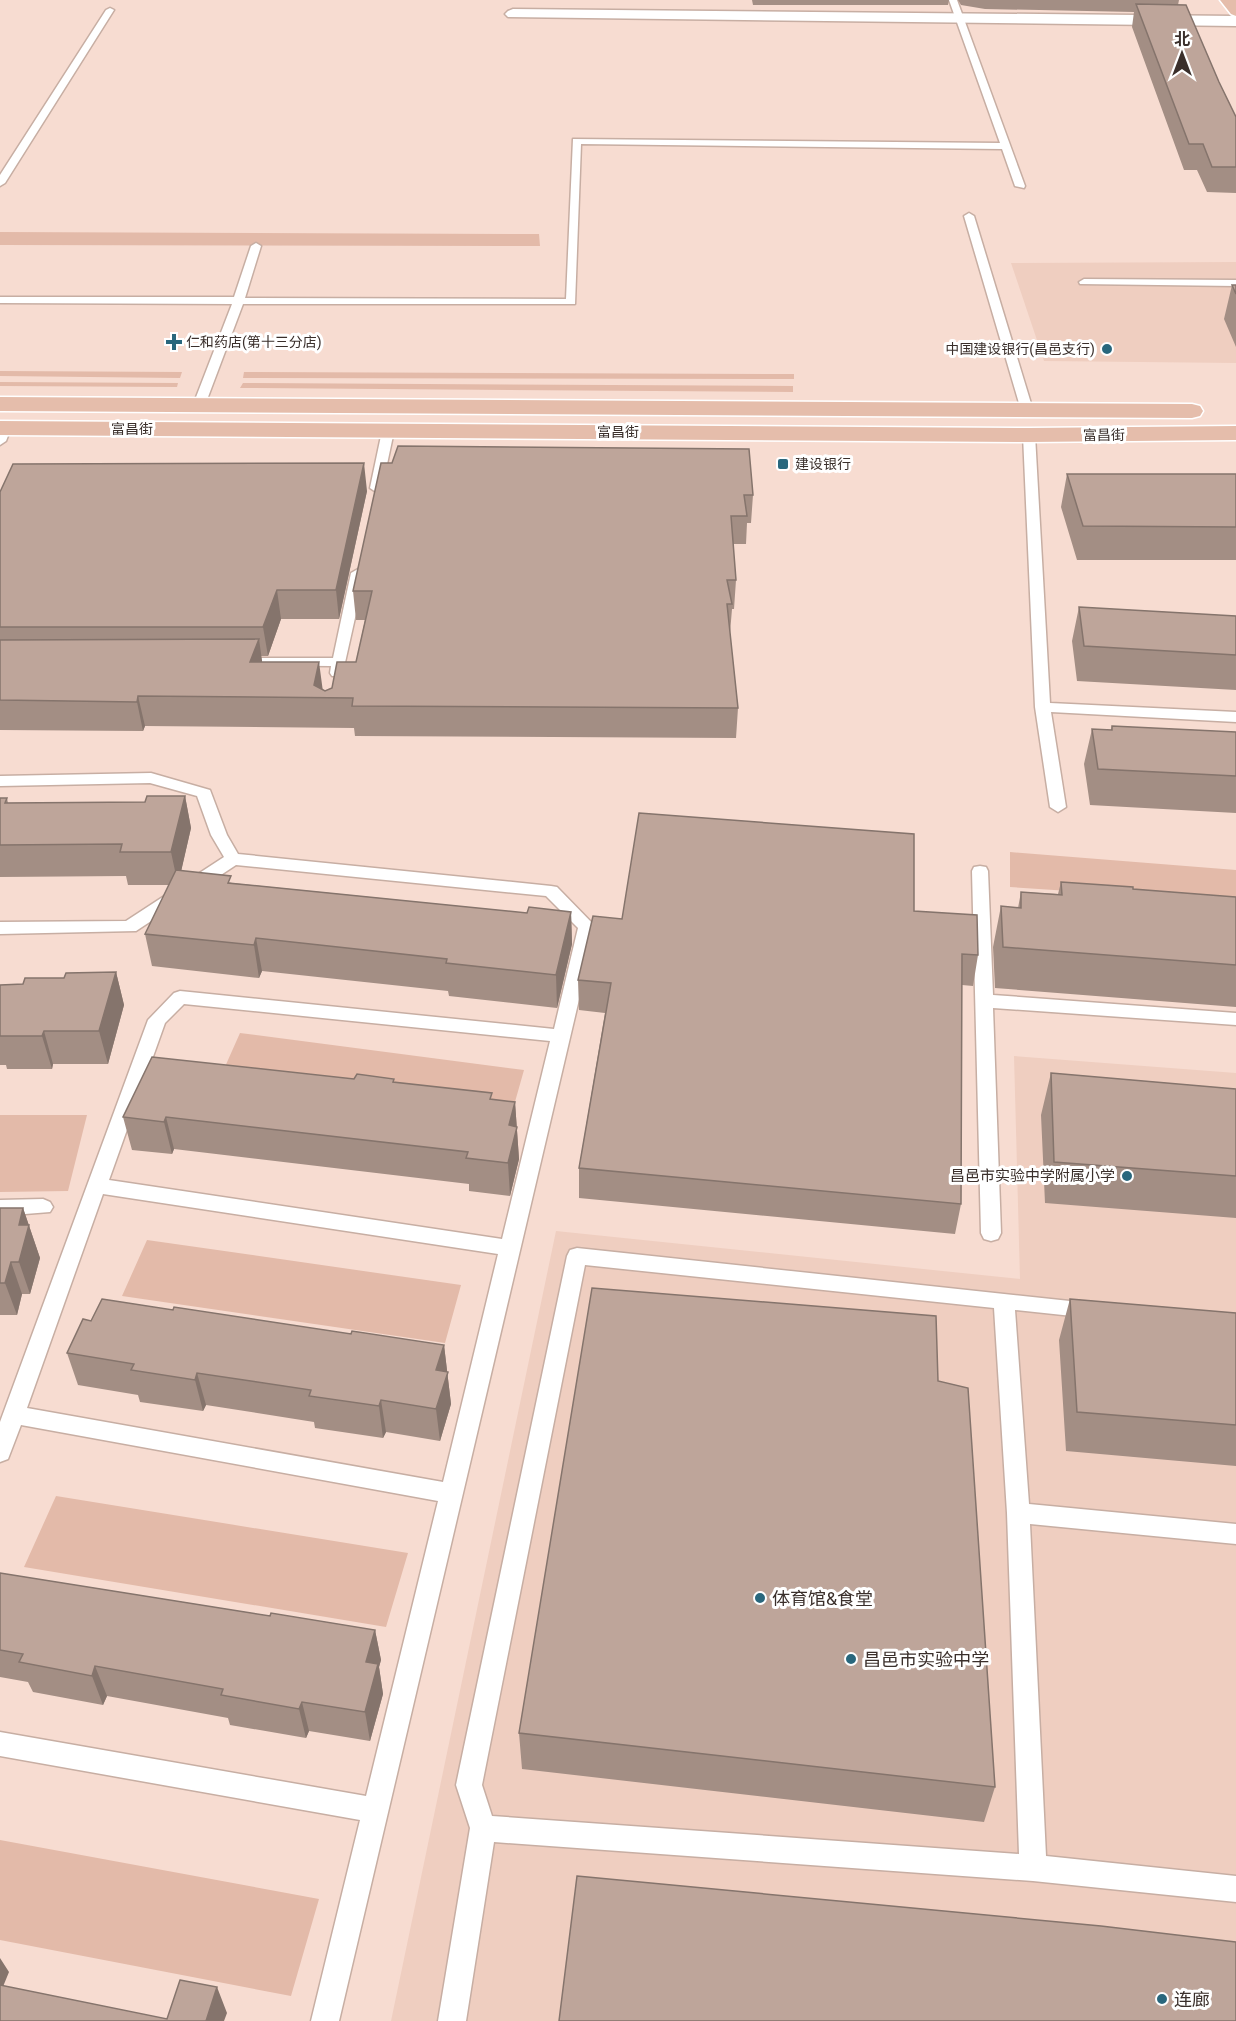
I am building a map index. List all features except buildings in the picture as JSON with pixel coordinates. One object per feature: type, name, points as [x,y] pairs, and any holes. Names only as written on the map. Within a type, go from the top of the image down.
[{"type":"main road","points":[[1228,0],[1236,11]]},
{"type":"main road","name":"富昌街","points":[[0,404],[1213,412]]},
{"type":"main road","name":"富昌街","points":[[2,432],[388,431],[1029,435],[1236,433]]},
{"type":"street","points":[[513,14],[1236,21]]},
{"type":"lane","points":[[953,0],[1020,186]]},
{"type":"lane","points":[[0,183],[110,10]]},
{"type":"lane","points":[[0,300],[571,302],[576,141],[1006,146]]},
{"type":"lane","points":[[969,216],[1027,410]]},
{"type":"lane","points":[[199,405],[239,300],[256,246]]},
{"type":"lane","points":[[1084,282],[1236,283]]},
{"type":"lane","points":[[373,500],[388,431]]},
{"type":"lane","points":[[1029,435],[1042,707],[1058,807]]},
{"type":"lane","points":[[335,683],[361,558]]},
{"type":"lane","points":[[222,662],[339,662]]},
{"type":"lane","points":[[1042,707],[1236,717]]},
{"type":"lane","points":[[0,781],[151,778],[204,793],[219,835],[233,859]]},
{"type":"lane","points":[[0,928],[130,927],[233,859],[551,891],[587,927],[325,2021]]},
{"type":"lane","points":[[980,871],[991,1233]]},
{"type":"lane","points":[[0,1452],[158,1020],[180,997],[561,1036]]},
{"type":"lane","points":[[984,1000],[1236,1019]]},
{"type":"lane","points":[[98,1186],[510,1248]]},
{"type":"lane","points":[[0,1208],[43,1207]]},
{"type":"lane","points":[[452,2021],[483,1828],[469,1785],[578,1256],[1108,1312]]},
{"type":"lane","points":[[1004,1302],[1018,1512],[1033,1868]]},
{"type":"lane","points":[[14,1415],[451,1493]]},
{"type":"lane","points":[[1018,1512],[1236,1534]]},
{"type":"lane","points":[[0,1744],[375,1810]]},
{"type":"lane","points":[[483,1828],[1033,1868],[1236,1889]]},
{"type":"shaded area","points":[[0,232],[539,234],[540,246],[0,245]]},
{"type":"shaded area","points":[[1236,262],[1236,363],[1044,361],[1011,263]]},
{"type":"shaded area","points":[[0,371],[182,372],[180,378],[0,376]]},
{"type":"shaded area","points":[[244,372],[794,374],[794,379],[243,378]]},
{"type":"shaded area","points":[[0,382],[178,383],[177,387],[0,386]]},
{"type":"shaded area","points":[[243,383],[793,386],[793,392],[240,388]]},
{"type":"shaded area","points":[[1010,852],[1236,870],[1236,902],[1010,887]]},
{"type":"shaded area","points":[[240,1033],[524,1070],[511,1116],[220,1078]]},
{"type":"shaded area","name":"昌邑市实验中学","points":[[1014,1056],[1236,1073],[1236,2021],[391,2021],[556,1231],[1020,1279]]},
{"type":"shaded area","points":[[0,1115],[87,1115],[68,1191],[0,1192]]},
{"type":"shaded area","points":[[147,1240],[461,1285],[445,1343],[122,1296]]},
{"type":"shaded area","points":[[56,1496],[408,1553],[386,1627],[24,1567]]},
{"type":"shaded area","points":[[0,1840],[319,1899],[291,1996],[0,1940]]},
{"type":"place","name":"仁和药店(第十三分店)","points":[[174,342]]},
{"type":"place","name":"中国建设银行(昌邑支行)","points":[[1107,349]]},
{"type":"place","name":"建设银行","points":[[783,464]]},
{"type":"place","name":"昌邑市实验中学附属小学","points":[[1127,1176]]},
{"type":"place","name":"体育馆&食堂","points":[[760,1598]]},
{"type":"place","name":"昌邑市实验中学","points":[[851,1659]]},
{"type":"place","name":"连廊","points":[[1162,1999]]}]
